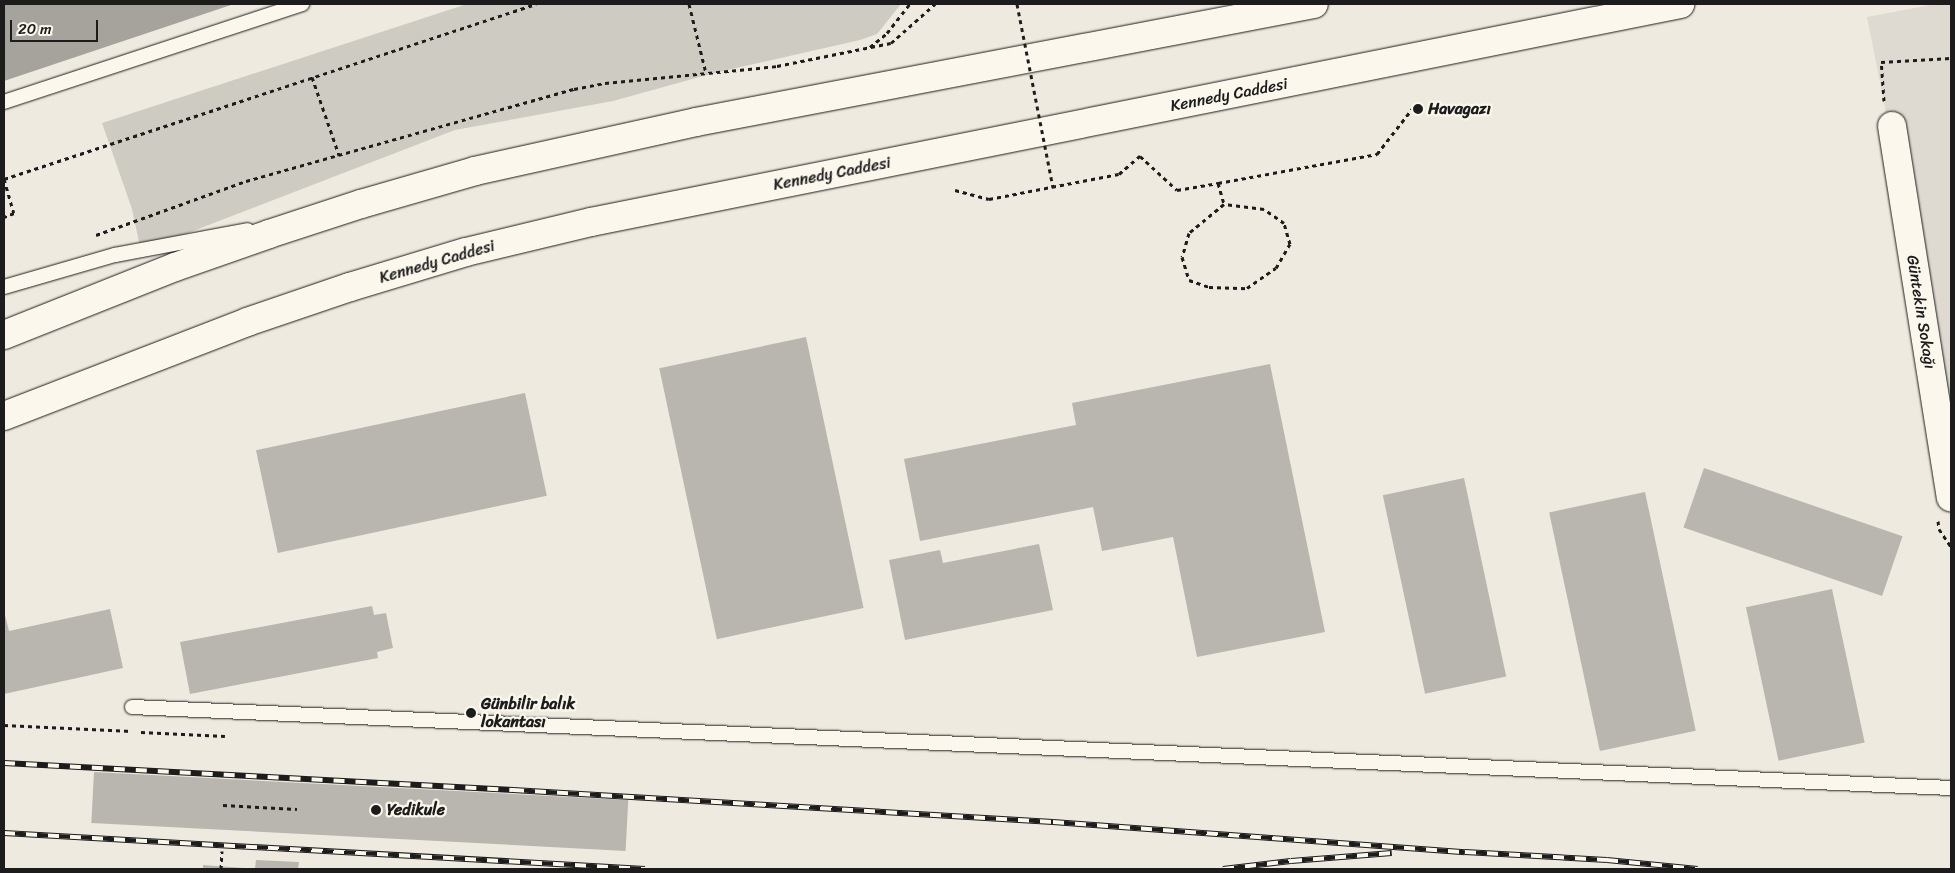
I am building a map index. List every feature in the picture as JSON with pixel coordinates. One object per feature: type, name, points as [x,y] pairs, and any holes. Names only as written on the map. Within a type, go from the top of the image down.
[{"type":"main road","points":[[4,335],[175,268],[330,214],[474,171],[696,122],[1314,4]]},
{"type":"main road","name":"Kennedy Caddesi","points":[[4,416],[247,322],[350,287],[475,250],[591,222],[1680,4]]},
{"type":"main road","name":"Güntekin Sokağı","points":[[1892,126],[1951,497]]},
{"type":"lane","points":[[4,102],[302,4]]},
{"type":"lane","points":[[4,287],[115,255],[330,214]]},
{"type":"lane","points":[[132,707],[1951,788]]},
{"type":"path","points":[[4,217],[14,213],[4,179],[536,4]]},
{"type":"path","points":[[689,4],[706,73]]},
{"type":"path","points":[[869,47],[887,33],[910,4]]},
{"type":"path","points":[[87,238],[246,181],[574,89],[605,83],[777,66],[891,43],[935,4]]},
{"type":"path","points":[[1016,4],[1053,186]]},
{"type":"path","points":[[312,77],[339,155]]},
{"type":"path","points":[[955,190],[989,199],[1119,174],[1140,156],[1177,190],[1218,183],[1377,154],[1412,109]]},
{"type":"path","points":[[1218,183],[1224,204]]},
{"type":"path","points":[[1224,204],[1264,209],[1284,223],[1290,244],[1276,268],[1247,288],[1208,287],[1189,280],[1182,256],[1189,233],[1224,204]]},
{"type":"path","points":[[4,726],[225,736]]},
{"type":"path","points":[[223,805],[297,809]]},
{"type":"path","points":[[221,869],[222,851]]},
{"type":"shaded area","points":[[4,4],[234,4],[4,81]]},
{"type":"shaded area","points":[[467,4],[901,4],[877,34],[860,40],[714,73],[613,101],[455,130],[141,251],[132,209],[102,123]]},
{"type":"shaded area","points":[[1936,4],[1951,4],[1951,441],[1867,17]]},
{"type":"building","points":[[806,337],[864,608],[717,639],[659,368]]},
{"type":"building","points":[[1270,364],[1325,632],[1197,657],[1173,537],[1102,551],[1093,507],[920,541],[904,459],[1076,425],[1072,403]]},
{"type":"building","points":[[525,393],[547,496],[278,553],[256,450]]},
{"type":"building","points":[[1704,468],[1903,536],[1882,596],[1683,528]]},
{"type":"building","points":[[1464,478],[1506,677],[1425,694],[1383,495]]},
{"type":"building","points":[[1645,492],[1696,731],[1600,751],[1549,512]]},
{"type":"building","points":[[1039,544],[1053,610],[905,640],[889,560],[940,550],[943,563]]},
{"type":"building","points":[[1832,589],[1865,743],[1779,761],[1746,607]]},
{"type":"building","points":[[372,606],[374,615],[386,613],[393,648],[377,652],[378,658],[190,694],[180,642]]},
{"type":"building","points":[[110,609],[123,668],[4,694],[4,611],[9,631]]},
{"type":"building","points":[[94,772],[628,800],[626,851],[91,823]]},
{"type":"building","points":[[256,860],[299,862],[298,869],[255,869]]},
{"type":"building","points":[[203,865],[244,868],[244,869],[203,869]]},
{"type":"railway","points":[[4,763],[513,790],[1053,822],[1465,852],[1607,860],[1698,869]]},
{"type":"railway","points":[[4,833],[645,869]]},
{"type":"railway","points":[[1223,869],[1291,861],[1392,853]]},
{"type":"place","name":"Havagazı","points":[[1418,109]]},
{"type":"place","name":"Günbilir balık lokantası","points":[[471,713]]},
{"type":"place","name":"Yedikule","points":[[376,810]]}]
